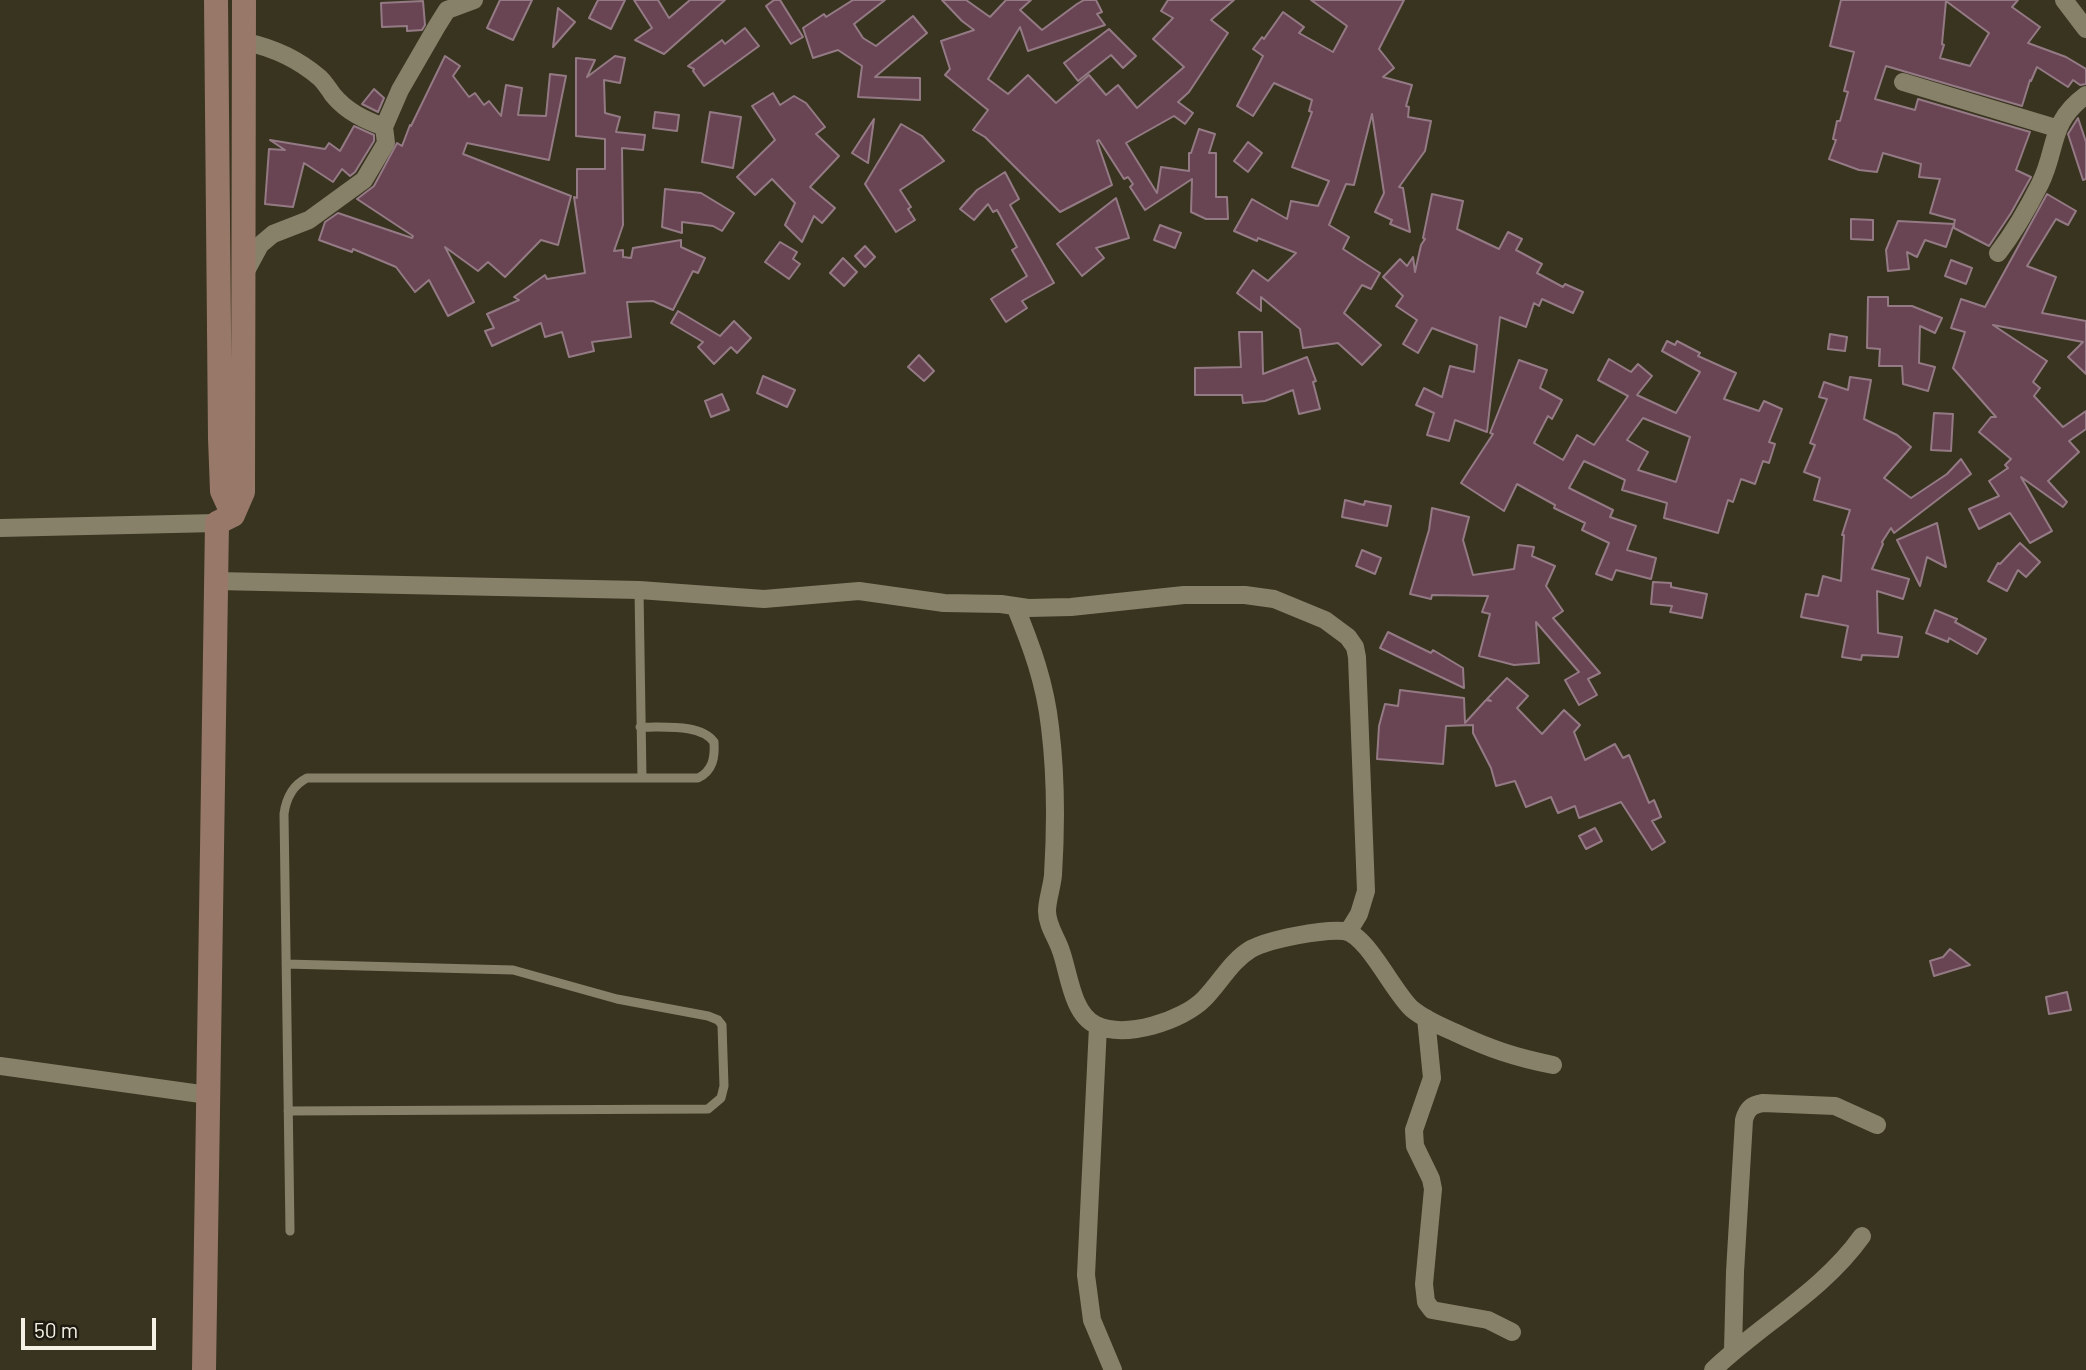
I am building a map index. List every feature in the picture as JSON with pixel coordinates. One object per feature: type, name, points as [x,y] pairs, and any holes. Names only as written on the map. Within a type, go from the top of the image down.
[{"type":"street","points":[[204,1370],[216,581],[225,519],[220,438],[216,0]]},
{"type":"street","points":[[225,519],[243,492],[244,0]]},
{"type":"street","points":[[244,279],[249,262],[273,234],[309,220],[364,180],[386,143],[384,127],[400,90],[447,10],[474,0]]},
{"type":"street","points":[[2064,0],[2086,29]]},
{"type":"street","points":[[244,38],[246,42],[268,48],[299,62],[322,79],[344,106],[366,120],[384,127]]},
{"type":"street","points":[[1903,82],[2056,128]]},
{"type":"street","points":[[1998,253],[2015,230],[2041,182],[2056,128],[2077,101],[2086,95]]},
{"type":"street","points":[[0,528],[225,519]]},
{"type":"street","points":[[216,581],[639,590],[764,599],[859,591],[944,603],[1071,607],[1206,594],[1262,596],[1310,612],[1337,627],[1349,637],[1355,647],[1366,891],[1359,914],[1348,932]]},
{"type":"street","points":[[1015,606],[1042,677],[1051,729],[1055,824],[1048,920],[1083,1015],[1098,1026],[1124,1031],[1138,1030],[1191,1009],[1203,1000],[1239,958],[1263,943],[1297,935],[1348,932],[1361,940],[1404,1000],[1426,1018],[1494,1051],[1553,1065]]},
{"type":"street","points":[[1426,1018],[1432,1078],[1414,1130],[1415,1146],[1433,1189],[1424,1284],[1426,1302],[1432,1310],[1489,1320],[1512,1332]]},
{"type":"street","points":[[1098,1026],[1086,1275],[1092,1320],[1113,1370]]},
{"type":"street","points":[[0,1066],[208,1095]]},
{"type":"street","points":[[1734,1350],[1735,1272],[1746,1111],[1754,1104],[1763,1103],[1835,1106],[1877,1125]]},
{"type":"street","points":[[1713,1370],[1734,1350],[1826,1278],[1842,1263],[1862,1236]]},
{"type":"lane","points":[[639,590],[642,778]]},
{"type":"lane","points":[[290,1231],[284,814],[290,793],[307,778],[698,778],[709,770],[715,750],[711,738],[694,730],[640,727]]},
{"type":"lane","points":[[286,964],[513,970],[617,999],[708,1016],[722,1025],[724,1086],[720,1098],[708,1109],[288,1111]]},
{"type":"building","points":[[500,0],[532,0],[513,40],[487,28]]},
{"type":"building","points":[[598,0],[625,0],[611,29],[589,18]]},
{"type":"building","points":[[634,0],[658,0],[669,18],[690,0],[725,0],[664,54],[635,40],[652,28]]},
{"type":"building","points":[[774,0],[780,0],[803,37],[791,44],[766,6]]},
{"type":"building","points":[[853,0],[885,0],[854,24],[863,38],[876,46],[913,16],[927,33],[875,77],[920,78],[920,100],[858,97],[862,66],[838,50],[813,58],[803,28]]},
{"type":"building","points":[[942,0],[966,0],[990,17],[1006,0],[1031,0],[1020,10],[1042,30],[1084,0],[1096,0],[1102,12],[1097,14],[1105,25],[1028,51],[1020,27],[988,79],[1008,94],[1028,75],[1056,103],[1089,75],[1106,95],[1118,85],[1137,108],[1184,67],[1153,39],[1173,18],[1161,11],[1168,0],[1234,0],[1211,20],[1228,33],[1189,92],[1178,102],[1193,113],[1185,124],[1174,116],[1126,143],[1157,193],[1161,167],[1189,171],[1189,153],[1199,129],[1215,134],[1209,153],[1216,153],[1216,197],[1227,197],[1228,219],[1206,219],[1191,212],[1192,179],[1145,210],[1130,187],[1133,184],[1128,177],[1124,179],[1099,140],[1097,141],[1112,185],[1060,212],[985,137],[973,130],[988,110],[945,75],[950,69],[941,41],[974,30]]},
{"type":"building","points":[[1311,0],[1404,0],[1379,49],[1394,68],[1383,77],[1412,85],[1406,106],[1409,107],[1408,117],[1431,121],[1425,151],[1399,187],[1403,188],[1410,232],[1390,224],[1392,220],[1375,212],[1384,193],[1372,114],[1354,185],[1346,184],[1329,225],[1349,237],[1343,249],[1380,273],[1371,289],[1362,285],[1344,313],[1381,345],[1362,365],[1338,343],[1303,348],[1300,329],[1261,297],[1261,311],[1237,293],[1253,270],[1268,281],[1296,253],[1234,231],[1252,199],[1287,219],[1291,201],[1318,206],[1329,181],[1292,167],[1312,112],[1309,111],[1312,100],[1274,83],[1253,116],[1237,106],[1263,56],[1253,49],[1262,37],[1264,39],[1283,12],[1304,27],[1299,33],[1333,52],[1347,26]]},
{"type":"building","points":[[1841,0],[2018,0],[2012,7],[2040,27],[2028,43],[2066,57],[2086,69],[2086,84],[2080,85],[2073,80],[2068,87],[2037,67],[2022,106],[1886,66],[1875,99],[1915,110],[1918,99],[2030,132],[2016,170],[2031,177],[1989,246],[1954,228],[1955,220],[1930,213],[1940,179],[1919,177],[1921,164],[1883,153],[1877,172],[1859,170],[1829,159],[1836,140],[1833,139],[1837,121],[1840,121],[1848,92],[1844,91],[1854,52],[1830,46]],"holes":[[[1946,1],[1989,33],[1970,66],[1940,58],[1944,45]]]},
{"type":"building","points":[[423,1],[425,25],[422,30],[407,31],[407,26],[382,27],[381,3]]},
{"type":"building","points":[[558,8],[575,22],[553,47]]},
{"type":"building","points":[[745,28],[759,46],[704,86],[694,69],[688,66],[722,40],[725,44]]},
{"type":"building","points":[[1109,29],[1136,56],[1123,68],[1111,55],[1078,81],[1064,63]]},
{"type":"building","points":[[445,56],[460,66],[453,76],[469,97],[475,93],[484,105],[489,101],[501,116],[506,85],[522,88],[518,115],[546,116],[550,74],[566,76],[549,160],[467,143],[463,154],[571,196],[558,245],[541,240],[505,277],[488,262],[478,271],[445,247],[474,302],[448,316],[429,280],[415,292],[396,267],[353,249],[352,252],[319,240],[325,222],[338,213],[412,238],[413,236],[357,199],[374,186],[397,143],[402,146]]},
{"type":"building","points":[[615,56],[625,58],[620,83],[604,80],[605,113],[620,117],[616,132],[645,135],[643,150],[622,148],[623,225],[614,251],[623,250],[623,257],[631,258],[633,248],[681,240],[681,247],[705,258],[698,273],[693,271],[673,310],[653,301],[627,302],[631,337],[592,342],[594,351],[569,357],[562,332],[545,337],[541,323],[492,346],[485,331],[494,328],[487,314],[519,300],[514,297],[545,275],[547,279],[585,273],[574,197],[577,198],[577,169],[605,169],[605,139],[576,136],[576,58],[595,60],[587,77]]},
{"type":"building","points":[[374,89],[384,98],[378,112],[362,104]]},
{"type":"building","points":[[773,93],[780,105],[794,96],[806,103],[825,127],[816,134],[839,156],[810,187],[835,208],[822,223],[814,216],[802,242],[785,225],[795,203],[772,179],[755,195],[737,177],[775,140],[752,106]]},
{"type":"building","points":[[655,112],[679,115],[677,131],[653,128]]},
{"type":"building","points":[[710,112],[741,117],[733,168],[702,162]]},
{"type":"building","points":[[2078,118],[2086,142],[2086,179],[2083,180],[2068,134]]},
{"type":"building","points":[[874,119],[868,163],[852,153]]},
{"type":"building","points":[[901,124],[922,136],[944,161],[900,190],[911,207],[908,209],[915,220],[896,232],[865,184]]},
{"type":"building","points":[[354,126],[374,135],[374,141],[355,172],[350,176],[342,169],[333,182],[304,163],[293,207],[265,204],[269,149],[285,150],[270,140],[325,149],[329,143],[340,151]]},
{"type":"building","points":[[1248,142],[1262,153],[1248,172],[1234,161]]},
{"type":"building","points":[[1005,172],[1019,199],[1010,205],[1054,283],[1022,301],[1027,308],[1006,322],[991,299],[1027,276],[1012,250],[1017,247],[997,210],[993,212],[988,204],[974,220],[960,209],[977,190]]},
{"type":"building","points":[[665,189],[701,193],[734,213],[722,231],[713,226],[682,222],[682,233],[662,227]]},
{"type":"building","points":[[1432,194],[1463,201],[1457,229],[1499,249],[1508,232],[1522,239],[1516,250],[1542,264],[1537,273],[1563,287],[1565,284],[1583,292],[1573,313],[1542,299],[1539,306],[1534,303],[1526,327],[1500,317],[1487,432],[1455,420],[1449,441],[1427,435],[1434,413],[1416,405],[1424,388],[1442,397],[1450,366],[1474,372],[1477,345],[1432,328],[1418,353],[1403,344],[1417,320],[1396,306],[1403,296],[1383,277],[1400,259],[1407,266],[1413,257],[1415,272],[1425,239],[1423,238]]},
{"type":"building","points":[[2047,194],[2076,211],[2068,225],[2056,219],[2027,266],[2056,277],[2042,313],[2086,321],[2086,374],[2068,357],[2083,342],[1993,325],[2047,361],[2033,382],[2040,388],[2034,396],[2063,427],[2086,411],[2086,429],[2069,441],[2079,452],[2048,481],[2067,502],[2063,507],[2021,477],[2052,531],[2030,543],[2010,513],[1979,529],[1969,509],[1999,496],[1989,481],[2008,468],[2005,465],[2011,459],[1979,432],[1991,417],[1996,417],[1953,368],[1965,332],[1951,328],[1961,299],[1985,307]]},
{"type":"building","points":[[1116,198],[1129,238],[1096,248],[1104,258],[1082,276],[1057,244]]},
{"type":"building","points":[[1851,219],[1873,220],[1873,240],[1851,239]]},
{"type":"building","points":[[1898,221],[1954,224],[1946,247],[1925,240],[1917,257],[1907,252],[1909,269],[1888,271],[1886,250]]},
{"type":"building","points":[[1160,225],[1181,233],[1175,248],[1154,240]]},
{"type":"building","points":[[780,242],[797,252],[793,259],[800,264],[789,279],[765,262]]},
{"type":"building","points":[[865,246],[875,257],[865,267],[855,256]]},
{"type":"building","points":[[843,258],[857,272],[844,286],[830,273]]},
{"type":"building","points":[[1951,260],[1972,268],[1966,284],[1945,276]]},
{"type":"building","points":[[1868,297],[1888,297],[1888,306],[1912,306],[1942,318],[1935,333],[1920,326],[1919,363],[1935,367],[1928,391],[1903,384],[1902,366],[1879,366],[1880,349],[1867,348]]},
{"type":"building","points":[[678,311],[720,336],[734,321],[751,338],[737,353],[731,347],[714,364],[698,347],[703,342],[671,323]]},
{"type":"building","points":[[1239,332],[1262,332],[1263,374],[1307,357],[1316,381],[1313,382],[1320,409],[1299,414],[1293,390],[1265,401],[1243,403],[1242,395],[1195,395],[1195,368],[1241,367]]},
{"type":"building","points":[[1830,334],[1847,337],[1845,351],[1828,349]]},
{"type":"building","points":[[1667,341],[1675,345],[1677,341],[1700,353],[1698,356],[1736,373],[1724,399],[1759,411],[1764,401],[1782,409],[1769,442],[1775,444],[1769,463],[1763,461],[1755,484],[1741,479],[1733,502],[1728,500],[1718,533],[1664,518],[1667,503],[1622,490],[1625,480],[1584,461],[1569,488],[1613,510],[1610,517],[1636,526],[1627,550],[1656,558],[1651,579],[1616,570],[1612,580],[1596,574],[1609,543],[1582,530],[1585,523],[1554,508],[1555,505],[1517,484],[1504,511],[1461,483],[1493,434],[1490,433],[1519,360],[1547,370],[1540,388],[1562,400],[1552,419],[1548,416],[1534,443],[1563,460],[1577,435],[1594,445],[1628,396],[1598,380],[1609,359],[1631,372],[1638,364],[1652,376],[1637,395],[1676,413],[1700,372],[1662,351]],"holes":[[[1643,418],[1690,437],[1676,482],[1638,470],[1648,452],[1627,440]]]},
{"type":"building","points":[[919,355],[934,371],[924,381],[908,367]]},
{"type":"building","points":[[763,376],[795,390],[787,407],[757,393]]},
{"type":"building","points":[[1850,377],[1871,380],[1864,419],[1897,435],[1911,447],[1884,478],[1911,498],[1947,474],[1961,459],[1971,474],[1894,533],[1891,528],[1882,542],[1872,569],[1909,579],[1903,599],[1877,591],[1878,633],[1902,637],[1898,657],[1862,655],[1861,660],[1842,657],[1848,626],[1801,617],[1806,594],[1818,596],[1823,576],[1841,581],[1842,535],[1850,510],[1814,500],[1820,478],[1804,472],[1815,445],[1810,443],[1827,399],[1819,397],[1824,382],[1848,390]]},
{"type":"building","points":[[722,394],[729,410],[711,417],[705,401]]},
{"type":"building","points":[[1934,413],[1953,414],[1951,451],[1931,450]]},
{"type":"building","points":[[1345,500],[1364,505],[1365,501],[1391,506],[1387,526],[1342,517]]},
{"type":"building","points":[[1432,508],[1469,517],[1463,540],[1473,575],[1514,569],[1518,545],[1534,547],[1532,556],[1555,566],[1546,586],[1563,611],[1553,618],[1600,673],[1588,679],[1597,695],[1579,705],[1565,680],[1579,672],[1536,622],[1539,663],[1514,665],[1479,656],[1490,614],[1482,612],[1488,596],[1432,595],[1431,599],[1410,594],[1429,530]]},
{"type":"building","points":[[1937,523],[1946,567],[1927,557],[1920,586],[1897,540]]},
{"type":"building","points":[[2020,543],[2040,562],[2026,577],[2018,570],[2007,591],[1988,581],[1998,563]]},
{"type":"building","points":[[1362,550],[1381,558],[1375,574],[1356,566]]},
{"type":"building","points":[[1653,582],[1671,583],[1671,587],[1707,594],[1702,618],[1670,612],[1672,606],[1651,604]]},
{"type":"building","points":[[1935,610],[1957,619],[1955,622],[1986,639],[1977,654],[1949,638],[1948,642],[1926,633]]},
{"type":"building","points":[[1388,632],[1431,653],[1433,650],[1463,668],[1464,688],[1380,648]]},
{"type":"building","points":[[1507,678],[1528,696],[1517,708],[1542,734],[1564,710],[1580,725],[1574,732],[1585,760],[1615,744],[1623,758],[1629,755],[1649,803],[1654,800],[1661,817],[1652,821],[1665,842],[1652,850],[1621,802],[1579,818],[1575,806],[1558,813],[1551,797],[1526,807],[1515,781],[1496,786],[1491,768],[1473,733],[1473,725],[1446,726],[1443,764],[1377,759],[1379,726],[1385,704],[1398,706],[1400,690],[1464,698],[1465,723],[1486,700],[1491,701],[1487,699]]},
{"type":"building","points":[[1595,828],[1602,841],[1586,849],[1579,836]]},
{"type":"building","points":[[1950,949],[1970,965],[1934,976],[1930,961],[1943,957]]},
{"type":"building","points":[[2067,992],[2071,1010],[2049,1014],[2046,997]]}]
